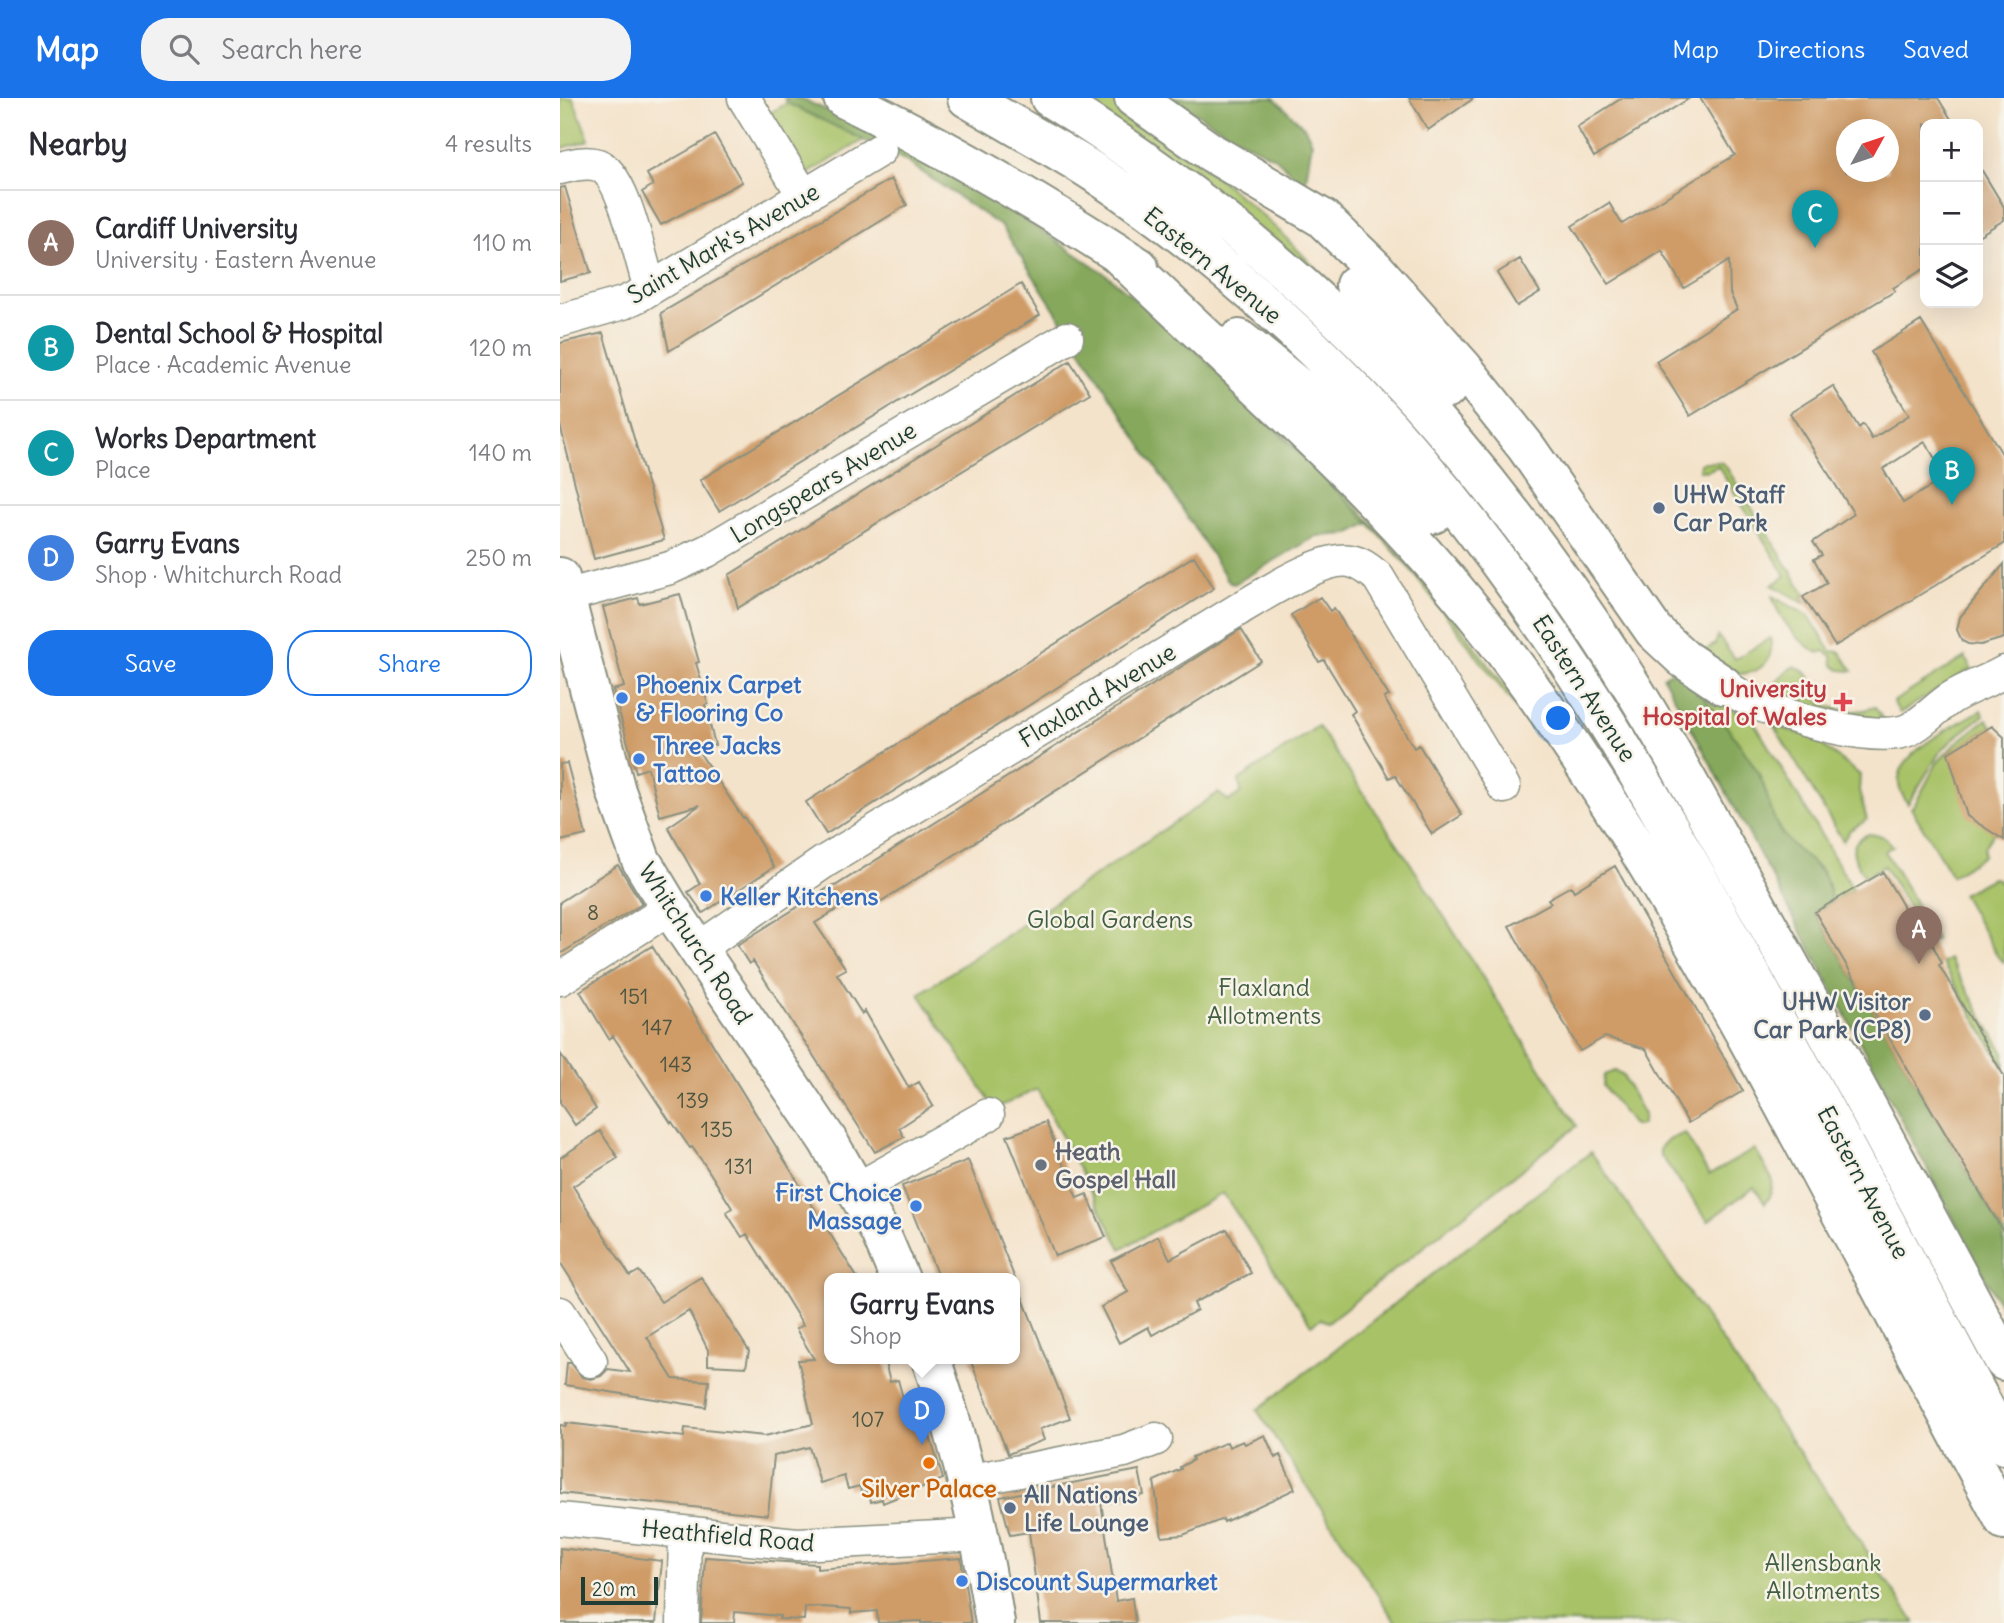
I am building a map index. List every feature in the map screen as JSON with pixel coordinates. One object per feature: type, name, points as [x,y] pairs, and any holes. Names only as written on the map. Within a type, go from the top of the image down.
[{"type":"main road","points":[[843,98],[997,179],[1117,253],[1218,323],[1302,388],[1352,432],[1438,519],[1517,615],[1650,791]]},
{"type":"main road","name":"Eastern Avenue","points":[[967,98],[1094,173],[1159,219],[1225,271],[1359,394],[1444,489],[1486,542],[1581,677],[1650,791],[1833,1124],[2004,1445]]},
{"type":"main road","name":"Eastern Avenue","points":[[1050,98],[1184,188],[1323,304],[1387,368],[1443,430],[1523,528],[1622,670],[1683,772],[1801,983],[2004,1361]]},
{"type":"main road","points":[[1134,98],[1212,153],[1322,218],[1375,269],[1448,350],[1526,447],[1654,631],[1684,659],[1723,685]]},
{"type":"main road","points":[[1212,153],[1326,254],[1484,432],[1546,512],[1574,560],[1683,772]]},
{"type":"main road","points":[[1117,253],[1296,424],[1406,534],[1489,631],[1557,722],[1597,781],[1678,913],[2004,1520]]},
{"type":"main road","name":"Whitchurch Road","points":[[563,587],[616,791],[629,832],[650,877],[800,1097],[857,1189],[897,1273]]},
{"type":"main road","points":[[932,1364],[967,1481],[996,1623]]},
{"type":"street","points":[[744,98],[804,196]]},
{"type":"street","name":"Saint Mark's Avenue","points":[[560,321],[623,303],[880,150]]},
{"type":"street","points":[[560,168],[586,163],[598,165],[609,172],[622,195],[650,288]]},
{"type":"street","name":"Longspears Avenue","points":[[563,587],[670,568],[707,551],[1068,338]]},
{"type":"street","name":"Flaxland Avenue","points":[[698,949],[824,862],[1236,611],[1277,587],[1322,565],[1337,561],[1350,561],[1364,566],[1378,577],[1443,715],[1504,787]]},
{"type":"street","points":[[1723,685],[1772,710],[1841,728],[1898,732],[1908,730],[1970,687],[2004,672]]},
{"type":"street","points":[[560,979],[670,908]]},
{"type":"street","points":[[857,1189],[988,1115]]},
{"type":"street","points":[[560,1313],[591,1361]]},
{"type":"street","points":[[967,1481],[1124,1451],[1156,1439]]},
{"type":"street","name":"Heathfield Road","points":[[560,1519],[797,1545],[980,1535]]},
{"type":"street","points":[[683,1623],[685,1532]]},
{"type":"green space","points":[[560,98],[573,98],[589,140],[560,149]]},
{"type":"green space","points":[[784,98],[800,98],[883,136],[984,192],[1107,275],[1197,351],[1369,523],[1349,534],[1317,536],[1234,584],[1229,582],[1002,227],[903,159],[787,103]]},
{"type":"green space","points":[[1097,98],[1111,98],[1221,180],[1276,228],[1358,311],[1091,106]]},
{"type":"green space","points":[[1172,98],[1274,98],[1305,128],[1312,142],[1305,186],[1276,158],[1236,138]]},
{"type":"green space","points":[[787,103],[865,139],[806,175],[766,115]]},
{"type":"green space","points":[[1197,351],[1354,503],[1435,594],[1543,737],[1540,739],[1411,570],[1369,523]]},
{"type":"green space","points":[[1720,462],[1725,465],[1805,594],[1802,597],[1804,603],[1772,585],[1786,576],[1718,466],[1707,471],[1699,470],[1700,464]]},
{"type":"green space","points":[[1772,596],[1809,616],[1831,651],[1840,652],[1853,671],[1840,670],[1833,665],[1832,656],[1824,651],[1818,653],[1803,642],[1784,621]]},
{"type":"green space","points":[[1718,636],[1735,659],[1770,638],[1770,656],[1760,668],[1753,671],[1737,674],[1724,671],[1698,655],[1715,644]]},
{"type":"green space","points":[[1965,657],[1971,669],[1900,713],[1893,702]]},
{"type":"green space","points":[[1795,666],[1810,678],[1805,693],[1822,703],[1847,711],[1875,707],[1887,726],[1858,725],[1760,689],[1772,684]]},
{"type":"green space","points":[[1679,667],[1730,731],[1757,771],[1780,831],[1825,878],[1831,902],[1815,912],[2004,1233],[2004,1313],[1663,677]]},
{"type":"green space","points":[[1695,687],[1754,722],[1853,889],[1831,902],[1829,885],[1820,868],[1801,856],[1788,842],[1775,822],[1758,772]]},
{"type":"green space","points":[[1981,710],[1984,715],[1953,739],[1938,755],[1908,804],[1899,784],[1900,772],[1907,761],[1930,741]]},
{"type":"green space","points":[[1987,719],[1992,726],[1949,753],[1994,833],[1984,847],[1983,856],[1952,876],[1911,808],[1937,763],[1956,743]]},
{"type":"green space","name":"Flaxland Allotments","points":[[1318,726],[1407,858],[1577,1126],[1328,1322],[1321,1319],[1311,1325],[1223,1193],[1121,1249],[1037,1089],[995,1109],[919,994],[1218,793],[1229,801],[1241,792],[1239,780]]},
{"type":"green space","points":[[1774,726],[1806,735],[1860,775],[1859,791],[1867,820],[1850,830],[1843,841]]},
{"type":"green space","points":[[1869,834],[1882,836],[1893,846],[1885,851],[1936,939],[1930,943],[1884,866],[1865,877],[1858,865],[1854,847],[1856,842]]},
{"type":"green space","points":[[1992,878],[1997,879],[2004,887],[2004,962],[1998,957],[1962,894]]},
{"type":"green space","points":[[1949,959],[2004,1053],[2004,1067],[1942,963]]},
{"type":"green space","points":[[1615,1071],[1622,1074],[1644,1115],[1642,1125],[1632,1124],[1603,1086],[1604,1075]]},
{"type":"green space","points":[[1685,1133],[1709,1175],[1755,1149],[1773,1181],[1770,1197],[1765,1203],[1754,1187],[1708,1221],[1660,1154],[1664,1143]]},
{"type":"green space","name":"Allensbank Allotments","points":[[1591,1152],[1915,1623],[1396,1623],[1257,1410]]},
{"type":"building","points":[[1409,98],[1474,98],[1428,130]]},
{"type":"building","points":[[1622,98],[1690,98],[1594,157],[1577,127]]},
{"type":"building","points":[[1700,98],[1938,98],[1951,119],[1920,119],[1920,271],[1893,288],[1895,291],[1690,416],[1656,361],[1737,309],[1730,293],[1729,261],[1684,288],[1662,251],[1609,284],[1572,226],[1609,203],[1622,224],[1735,155]]},
{"type":"building","points":[[715,135],[742,182],[661,225],[642,192],[653,185],[647,174]]},
{"type":"building","points":[[1983,172],[2004,207],[2004,220],[1983,233]]},
{"type":"building","points":[[891,179],[907,205],[669,351],[661,313]]},
{"type":"building","points":[[565,187],[591,273],[560,281],[560,188]]},
{"type":"building","points":[[1520,259],[1540,292],[1517,306],[1497,273]]},
{"type":"building","points":[[1021,284],[1040,315],[719,511],[700,480]]},
{"type":"building","points":[[1921,321],[2004,457],[2004,544],[1835,646],[1803,597],[1827,583],[1814,559],[1822,555],[1813,542],[1854,514],[1790,413],[1833,386],[1859,428],[1863,424],[1872,439],[1909,415],[1871,352]],"holes":[[[1925,442],[1946,477],[1903,503],[1883,469]]]},
{"type":"building","points":[[603,333],[664,540],[594,559],[560,425],[560,343]]},
{"type":"building","points":[[1070,361],[1090,393],[738,608],[729,575]]},
{"type":"building","points":[[1194,556],[1214,588],[826,834],[806,802]]},
{"type":"building","points":[[2004,564],[2004,638],[1981,645],[1968,644],[1962,641],[1957,630],[1960,617]]},
{"type":"building","points":[[680,594],[699,662],[696,663],[708,704],[705,705],[715,745],[697,749],[744,817],[774,867],[703,913],[688,892],[700,884],[668,827],[700,805],[660,816],[648,768],[636,772],[613,690],[624,687],[603,607],[638,598],[640,604]]},
{"type":"building","points":[[1320,597],[1330,611],[1334,608],[1389,696],[1384,698],[1414,748],[1419,745],[1462,815],[1432,834],[1395,775],[1389,778],[1351,714],[1355,711],[1324,660],[1319,662],[1291,615]]},
{"type":"building","points":[[1241,629],[1261,661],[872,907],[864,893],[815,923],[846,969],[837,974],[862,1014],[865,1011],[909,1088],[919,1082],[933,1106],[899,1128],[904,1137],[875,1152],[753,961],[749,964],[737,945]]},
{"type":"building","points":[[1992,726],[2004,737],[2004,840],[1967,816],[1948,753]]},
{"type":"building","points":[[567,763],[586,835],[560,841],[560,764]]},
{"type":"building","points":[[618,865],[642,904],[560,954],[560,902]]},
{"type":"building","points":[[1615,866],[1743,1091],[1688,1123],[1646,1049],[1605,1037],[1580,1051],[1509,926],[1551,903],[1548,899],[1571,886],[1574,891]]},
{"type":"building","name":"UHW Visitor Car Park (CP8)","points":[[1883,872],[1926,945],[1931,942],[1942,963],[1939,965],[2004,1076],[2004,1233],[1815,912]]},
{"type":"building","points":[[652,946],[854,1273],[824,1273],[824,1364],[885,1364],[890,1382],[898,1380],[903,1398],[917,1394],[943,1479],[883,1503],[882,1499],[871,1502],[869,1491],[861,1493],[860,1486],[848,1489],[844,1476],[820,1483],[809,1447],[774,1456],[768,1515],[560,1493],[560,1425],[566,1426],[566,1423],[684,1437],[685,1428],[765,1436],[813,1424],[798,1360],[814,1359],[796,1329],[803,1325],[747,1234],[742,1237],[726,1212],[732,1208],[707,1168],[671,1123],[613,1036],[609,1039],[580,991]]},
{"type":"building","points":[[560,1053],[596,1109],[575,1125],[560,1103]]},
{"type":"building","name":"Heath Gospel Hall","points":[[1046,1122],[1077,1198],[1087,1194],[1106,1237],[1055,1256],[1007,1136]]},
{"type":"building","points":[[600,1131],[618,1158],[573,1186],[630,1276],[639,1271],[661,1302],[701,1277],[749,1351],[746,1367],[708,1365],[708,1350],[689,1311],[647,1337],[673,1379],[709,1381],[706,1407],[565,1385],[567,1363],[571,1363],[582,1377],[591,1379],[601,1376],[608,1369],[630,1372],[560,1262],[560,1158]]},
{"type":"building","points":[[968,1160],[1013,1273],[937,1273],[902,1186]]},
{"type":"building","points":[[1227,1229],[1251,1273],[1194,1303],[1197,1310],[1152,1335],[1148,1327],[1119,1343],[1101,1307],[1128,1292],[1111,1261],[1158,1236],[1170,1259]]},
{"type":"building","points":[[1020,1291],[1070,1418],[1040,1429],[1044,1440],[1008,1454],[972,1364],[1020,1364]]},
{"type":"building","points":[[1265,1435],[1275,1458],[1280,1455],[1295,1489],[1224,1522],[1223,1519],[1183,1535],[1162,1537],[1154,1481],[1181,1469],[1180,1467],[1193,1460],[1192,1457],[1227,1442],[1229,1447],[1243,1441],[1245,1444]]},
{"type":"building","points":[[1139,1470],[1144,1495],[1101,1502],[1116,1601],[1132,1598],[1135,1623],[1041,1623],[1029,1532],[1010,1535],[1000,1497]]},
{"type":"building","points":[[560,1548],[662,1561],[656,1623],[560,1623]]},
{"type":"building","points":[[705,1557],[817,1564],[817,1569],[961,1558],[971,1623],[878,1623],[877,1611],[851,1613],[851,1609],[824,1607],[805,1608],[804,1620],[735,1612],[734,1623],[701,1623]]},
{"type":"place","name":"Works Department","points":[[1815,248]]},
{"type":"place","name":"Dental School & Hospital","points":[[1952,505]]},
{"type":"place","name":"UHW Staff Car Park","points":[[1659,508]]},
{"type":"place","name":"Phoenix Carpet & Flooring Co","points":[[622,698]]},
{"type":"place","name":"University Hospital of Wales","points":[[1843,702]]},
{"type":"place","name":"Three Jacks Tattoo","points":[[639,759]]},
{"type":"place","name":"Keller Kitchens","points":[[706,896]]},
{"type":"place","name":"Cardiff University","points":[[1919,964]]},
{"type":"place","name":"UHW Visitor Car Park (CP8)","points":[[1925,1015]]},
{"type":"place","name":"Heath Gospel Hall","points":[[1041,1165]]},
{"type":"place","name":"First Choice Massage","points":[[916,1206]]},
{"type":"place","name":"Garry Evans","points":[[922,1445]]},
{"type":"place","name":"Silver Palace","points":[[929,1463]]},
{"type":"place","name":"All Nations Life Lounge","points":[[1010,1508]]},
{"type":"place","name":"Discount Supermarket","points":[[962,1581]]},
{"type":"park label","name":"Global Gardens","points":[[1110,919]]}]
